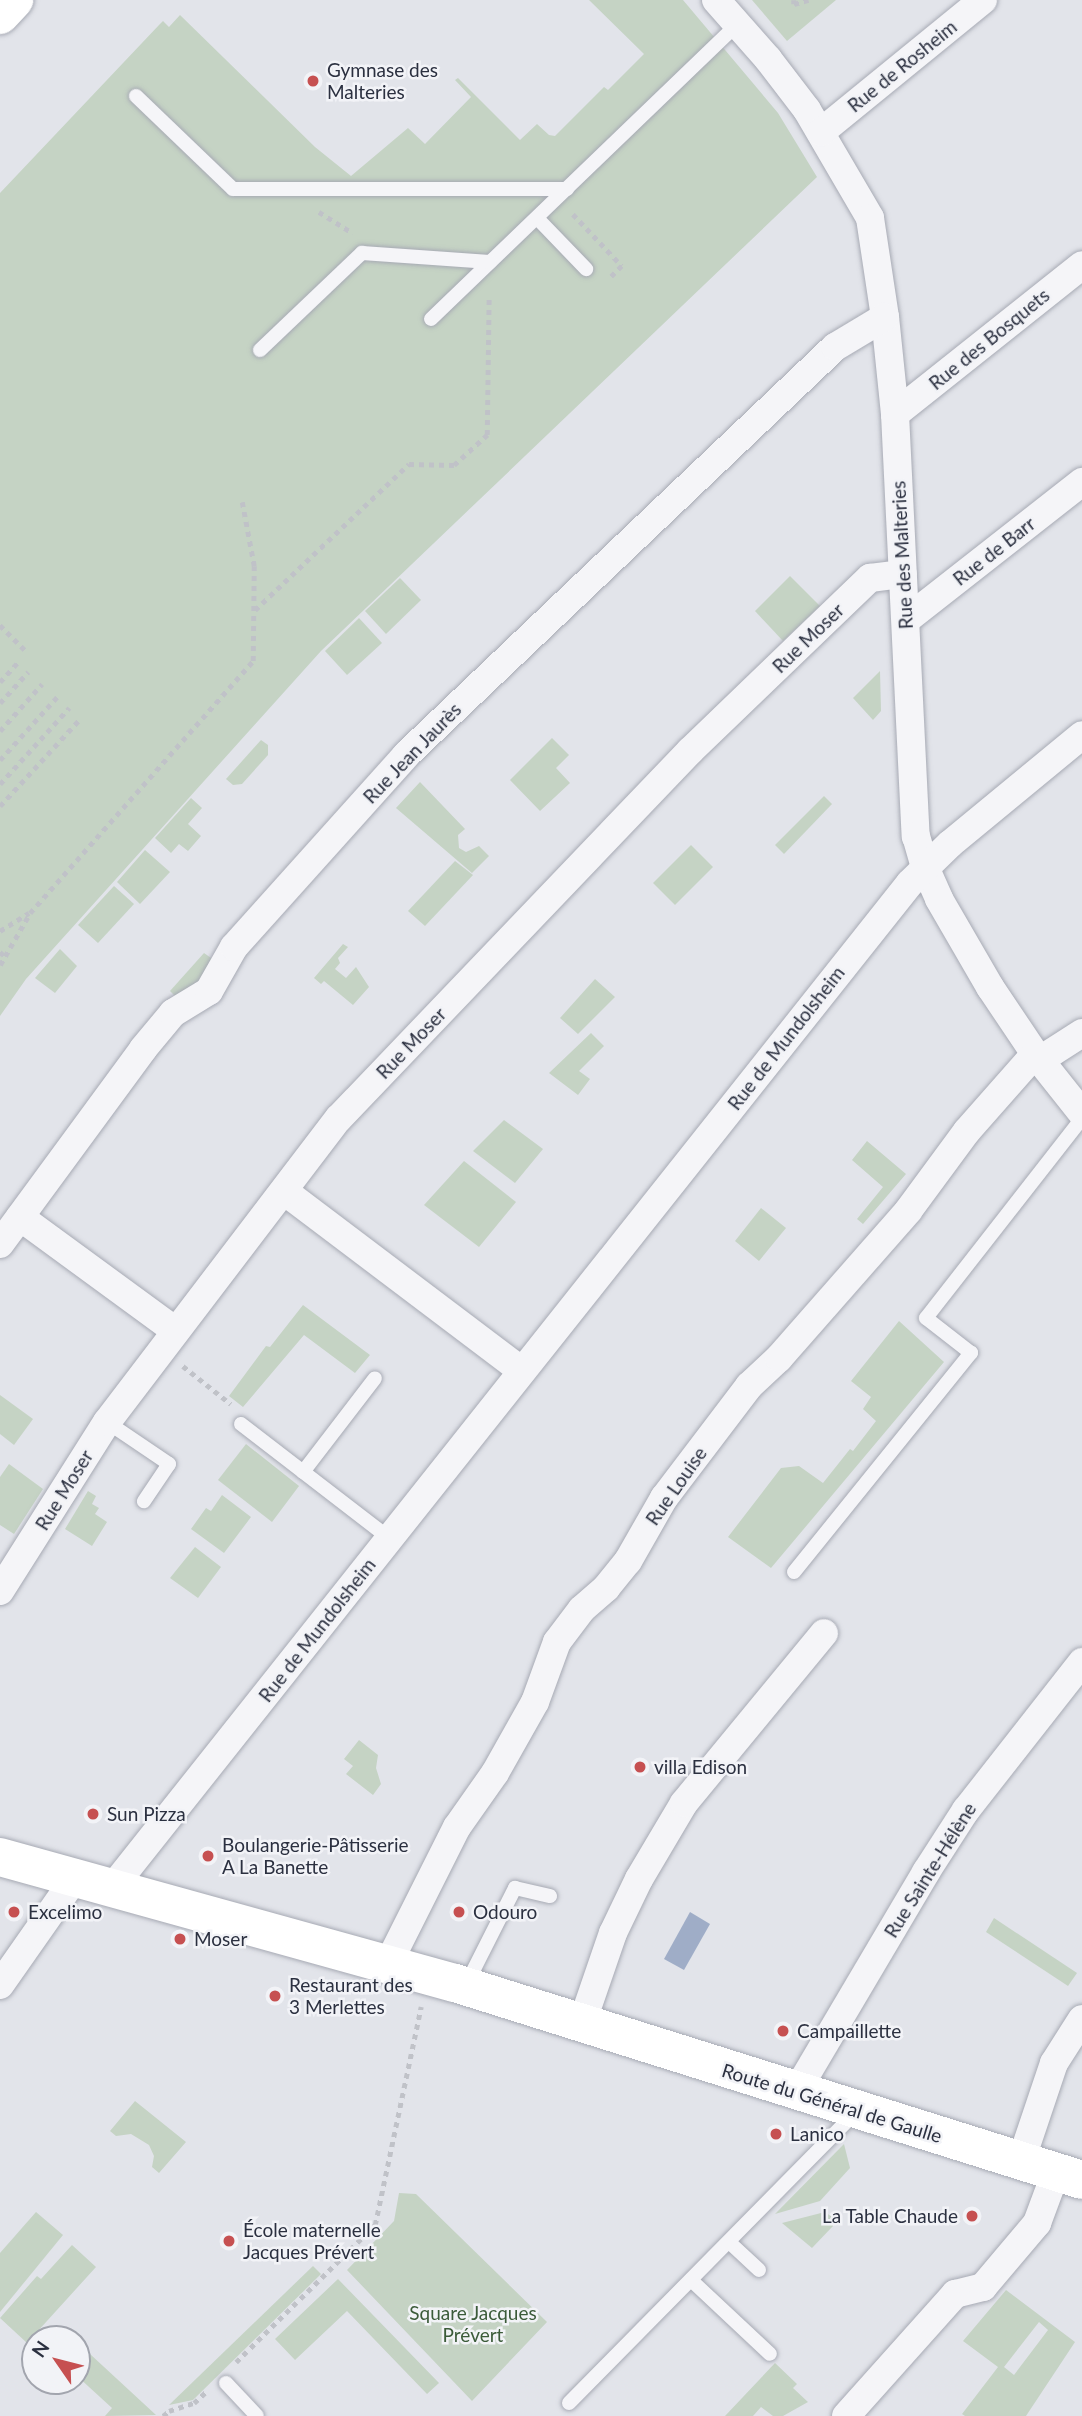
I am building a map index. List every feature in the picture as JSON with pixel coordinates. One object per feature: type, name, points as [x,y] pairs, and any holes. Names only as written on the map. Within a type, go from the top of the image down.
[{"type":"main road","points":[[0,15],[14,0]]},
{"type":"main road","name":"Route du Général de Gaulle","points":[[0,1857],[466,1986],[1053,2171]]},
{"type":"street","name":"Rue des Malteries","points":[[716,0],[768,59],[821,132],[870,218],[886,317],[895,414],[916,835],[925,867],[977,965],[1037,1057],[1082,1116]]},
{"type":"street","name":"Rue de Rosheim","points":[[821,132],[982,0]]},
{"type":"street","name":"Rue des Bosquets","points":[[895,414],[1082,265]]},
{"type":"street","name":"Rue Jean Jaurès","points":[[0,1244],[143,1049],[173,1013],[209,991],[234,947],[406,755],[835,347],[886,317]]},
{"type":"street","name":"Rue de Barr","points":[[906,620],[1082,482]]},
{"type":"street","name":"Rue Moser","points":[[0,1591],[107,1422],[339,1118],[690,751],[870,578],[903,574]]},
{"type":"street","name":"Rue de Mundolsheim","points":[[113,1888],[925,867],[1082,735]]},
{"type":"street","name":"Rue Louise","points":[[388,1964],[457,1827],[495,1773],[536,1702],[557,1642],[582,1609],[606,1588],[628,1561],[664,1498],[749,1386],[779,1359],[899,1220],[967,1131],[1037,1057],[1082,1033]]},
{"type":"street","points":[[284,1191],[522,1371]]},
{"type":"street","points":[[20,1217],[176,1331]]},
{"type":"street","points":[[582,2023],[612,1933],[639,1879],[684,1803],[824,1633]]},
{"type":"street","name":"Rue Sainte-Hélène","points":[[796,2092],[926,1872],[966,1810],[1082,1662]]},
{"type":"street","points":[[0,1985],[75,1878]]},
{"type":"street","points":[[846,2416],[955,2294],[983,2287],[1037,2223],[1053,2171],[1049,2074],[1082,2019]]},
{"type":"lane","points":[[431,319],[737,25]]},
{"type":"lane","points":[[136,96],[233,189],[562,193]]},
{"type":"lane","points":[[537,218],[586,269]]},
{"type":"lane","points":[[260,350],[362,253],[490,262]]},
{"type":"lane","points":[[794,1572],[971,1353],[926,1318],[1082,1116]]},
{"type":"lane","points":[[303,1472],[375,1378]]},
{"type":"lane","points":[[107,1422],[169,1464],[144,1501]]},
{"type":"lane","points":[[241,1424],[389,1538]]},
{"type":"lane","points":[[466,1986],[515,1888],[550,1896]]},
{"type":"lane","points":[[569,2403],[857,2111]]},
{"type":"lane","points":[[729,2242],[759,2270]]},
{"type":"lane","points":[[691,2280],[771,2354]]},
{"type":"lane","points":[[219,2384],[257,2416]]},
{"type":"path","points":[[794,0],[794,4],[808,0]]},
{"type":"path","points":[[282,189],[360,238],[362,253]]},
{"type":"path","points":[[562,193],[622,266],[609,279]]},
{"type":"path","points":[[254,610],[409,464],[454,465],[487,435],[490,262]]},
{"type":"path","points":[[0,965],[30,913],[253,662],[254,566],[242,502]]},
{"type":"path","points":[[0,625],[25,650]]},
{"type":"path","points":[[0,638],[6,631]]},
{"type":"path","points":[[0,682],[18,662]]},
{"type":"path","points":[[0,703],[29,672]]},
{"type":"path","points":[[0,731],[42,684]]},
{"type":"path","points":[[0,760],[57,697]]},
{"type":"path","points":[[1,781],[69,708]]},
{"type":"path","points":[[0,806],[80,719]]},
{"type":"path","points":[[0,931],[30,913]]},
{"type":"path","points":[[0,952],[6,957]]},
{"type":"path","points":[[153,1361],[169,1372],[178,1362],[242,1412],[241,1424]]},
{"type":"path","points":[[230,2368],[374,2225],[428,1975]]},
{"type":"path","points":[[163,2416],[169,2410],[194,2403],[219,2384]]},
{"type":"green space","points":[[589,0],[683,0],[778,113],[817,177],[321,651],[26,979],[0,1016],[0,193],[163,21],[169,27],[180,15],[315,147],[351,176],[408,128],[425,144],[471,97],[455,80],[458,78],[520,140],[537,124],[549,135],[555,136],[604,87],[608,90],[644,54]]},
{"type":"green space","points":[[752,0],[836,0],[787,41]]},
{"type":"green space","points":[[790,576],[820,606],[783,641],[755,611]]},
{"type":"green space","points":[[400,578],[421,600],[386,634],[365,611]]},
{"type":"green space","points":[[359,618],[382,643],[347,675],[325,651]]},
{"type":"green space","points":[[880,671],[881,711],[873,720],[853,698]]},
{"type":"green space","points":[[552,738],[569,755],[556,768],[570,783],[540,811],[510,780]]},
{"type":"green space","points":[[261,740],[268,745],[268,755],[242,784],[233,785],[226,779]]},
{"type":"green space","points":[[420,782],[465,829],[458,835],[459,848],[466,852],[479,846],[489,856],[472,873],[396,808]]},
{"type":"green space","points":[[824,796],[832,804],[784,854],[775,845]]},
{"type":"green space","points":[[191,798],[202,808],[188,824],[201,836],[188,851],[179,844],[171,853],[155,838]]},
{"type":"green space","points":[[691,845],[713,867],[675,905],[653,883]]},
{"type":"green space","points":[[145,850],[170,872],[140,904],[117,882]]},
{"type":"green space","points":[[455,861],[473,875],[425,926],[408,911]]},
{"type":"green space","points":[[114,886],[134,904],[98,943],[78,925]]},
{"type":"green space","points":[[343,944],[348,947],[338,958],[340,963],[335,969],[346,978],[356,967],[369,987],[353,1005],[324,981],[321,984],[314,978]]},
{"type":"green space","points":[[60,949],[77,966],[55,993],[35,978]]},
{"type":"green space","points":[[204,953],[211,958],[208,978],[176,997],[170,991]]},
{"type":"green space","points":[[595,979],[615,997],[578,1034],[560,1018]]},
{"type":"green space","points":[[591,1033],[604,1046],[579,1071],[590,1079],[578,1095],[549,1073]]},
{"type":"green space","points":[[504,1120],[543,1149],[515,1183],[473,1151]]},
{"type":"green space","points":[[867,1141],[906,1174],[863,1224],[857,1219],[883,1187],[852,1160]]},
{"type":"green space","points":[[464,1161],[516,1202],[479,1247],[424,1205]]},
{"type":"green space","points":[[761,1208],[786,1228],[759,1261],[735,1241]]},
{"type":"green space","points":[[303,1305],[370,1355],[355,1373],[304,1335],[243,1407],[229,1396],[266,1346],[270,1347]]},
{"type":"green space","points":[[899,1321],[944,1362],[771,1568],[728,1537],[781,1468],[799,1466],[823,1483],[850,1449],[853,1451],[876,1421],[863,1409],[871,1397],[851,1381]]},
{"type":"green space","points":[[0,1395],[33,1419],[14,1445],[0,1434]]},
{"type":"green space","points":[[246,1444],[299,1486],[272,1522],[218,1480]]},
{"type":"green space","points":[[9,1464],[43,1489],[14,1534],[0,1525],[0,1477]]},
{"type":"green space","points":[[88,1491],[96,1496],[92,1504],[99,1508],[95,1514],[107,1522],[92,1546],[65,1529]]},
{"type":"green space","points":[[222,1495],[251,1517],[224,1553],[191,1529],[206,1508],[211,1511]]},
{"type":"green space","points":[[195,1547],[221,1567],[198,1598],[170,1578]]},
{"type":"green space","points":[[359,1740],[378,1755],[376,1768],[381,1784],[373,1795],[346,1774],[353,1766],[344,1759]]},
{"type":"green space","points":[[994,1918],[1077,1973],[1068,1986],[986,1932]]},
{"type":"green space","points":[[135,2101],[186,2142],[159,2173],[152,2167],[154,2156],[149,2145],[131,2134],[116,2136],[110,2131]]},
{"type":"green space","points":[[844,2144],[850,2168],[820,2201],[775,2214]]},
{"type":"green space","name":"Square Jacques Prévert","points":[[399,2193],[416,2194],[547,2322],[472,2401],[347,2270],[394,2221]]},
{"type":"green space","points":[[36,2212],[63,2235],[0,2312],[0,2253]]},
{"type":"green space","points":[[825,2212],[832,2217],[833,2226],[812,2248],[782,2223]]},
{"type":"green space","points":[[72,2245],[96,2267],[43,2325],[21,2325],[21,2337],[0,2318],[37,2276],[41,2279]]},
{"type":"green space","points":[[313,2266],[321,2274],[193,2400],[169,2405]]},
{"type":"green space","points":[[338,2279],[439,2383],[427,2394],[347,2311],[295,2360],[275,2339]]},
{"type":"green space","points":[[1006,2290],[1075,2342],[1026,2416],[965,2416],[962,2414],[998,2367],[963,2341]],"holes":[[[1039,2322],[1048,2330],[1014,2375],[1004,2367]]]},
{"type":"green space","points":[[91,2355],[156,2415],[105,2416],[112,2408],[91,2389]]},
{"type":"green space","points":[[775,2363],[797,2384],[793,2388],[808,2402],[783,2416],[773,2416],[761,2407],[753,2416],[725,2416]]},
{"type":"water","points":[[690,1912],[710,1924],[684,1970],[664,1959]]},
{"type":"place","name":"Gymnase des Malteries","points":[[313,81]]},
{"type":"place","name":"villa Edison","points":[[640,1767]]},
{"type":"place","name":"Sun Pizza","points":[[93,1814]]},
{"type":"place","name":"Boulangerie-Pâtisserie A La Banette","points":[[208,1856]]},
{"type":"place","name":"Excelimo","points":[[14,1912]]},
{"type":"place","name":"Odouro","points":[[459,1912]]},
{"type":"place","name":"Moser","points":[[180,1939]]},
{"type":"place","name":"Restaurant des 3 Merlettes","points":[[275,1996]]},
{"type":"place","name":"Campaillette","points":[[783,2031]]},
{"type":"place","name":"Lanico","points":[[776,2134]]},
{"type":"place","name":"La Table Chaude","points":[[972,2216]]},
{"type":"place","name":"École maternelle Jacques Prévert","points":[[229,2241]]}]
